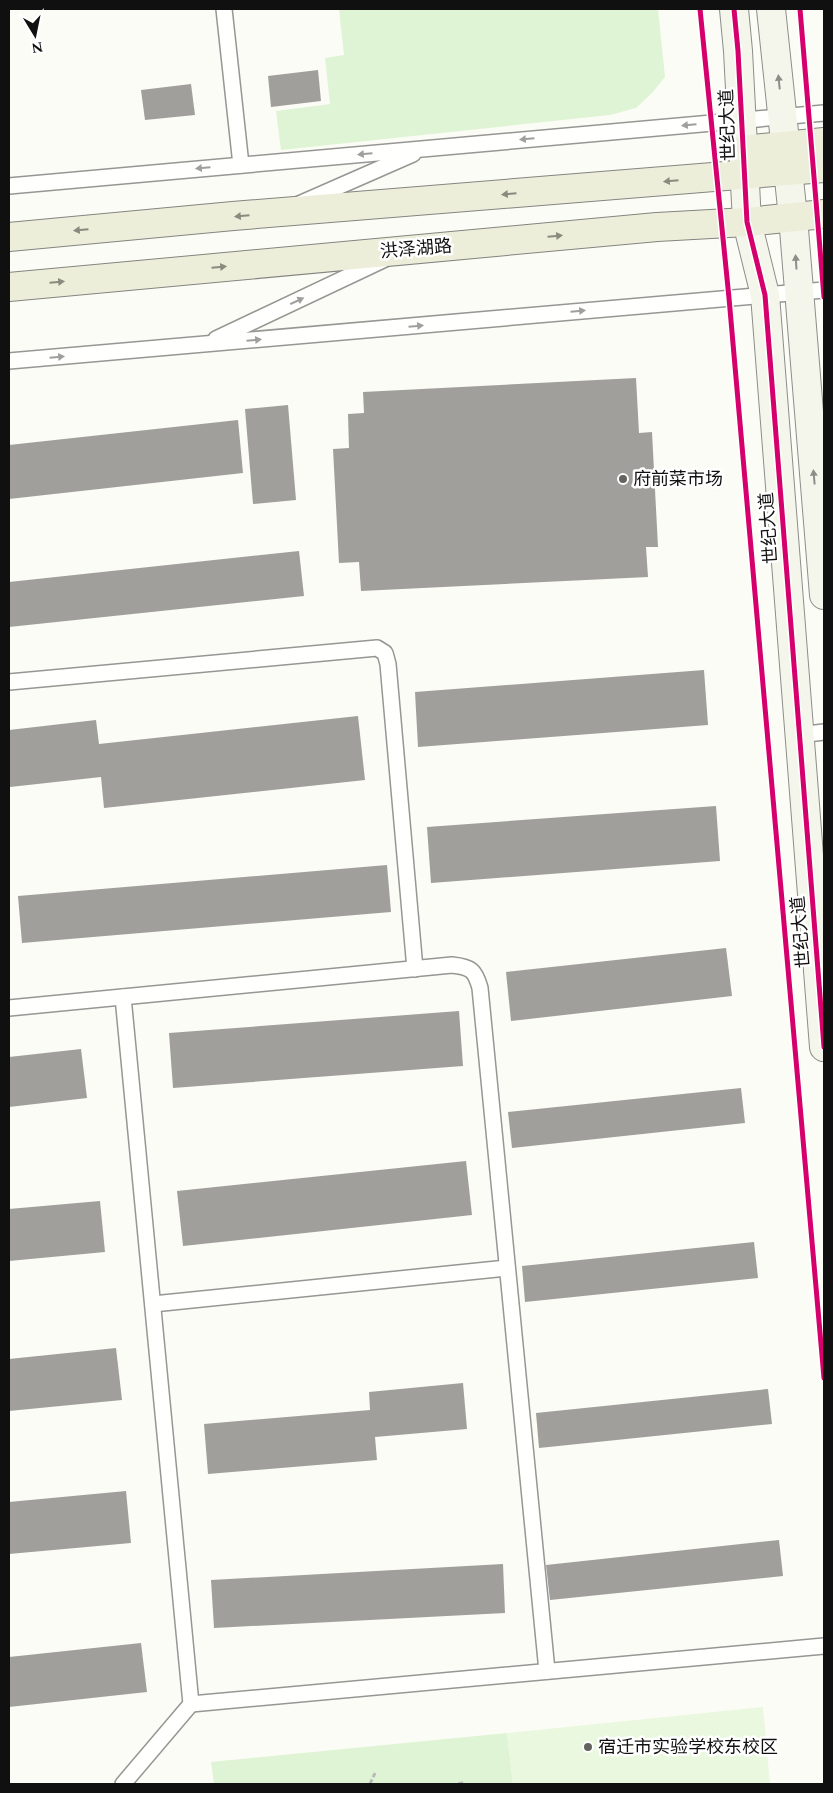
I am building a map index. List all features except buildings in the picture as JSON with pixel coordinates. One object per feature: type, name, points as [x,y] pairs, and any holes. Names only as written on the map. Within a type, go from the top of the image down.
[{"type":"main road","points":[[9,237],[278,213],[787,158],[824,142]]},
{"type":"main road","points":[[787,158],[824,168]]},
{"type":"main road","name":"洪泽湖路","points":[[9,287],[657,227],[747,222],[824,214]]},
{"type":"street","name":"世纪大道","points":[[734,9],[747,222],[765,295],[811,733],[824,1047]]},
{"type":"street","points":[[771,9],[793,217],[811,291],[824,595]]},
{"type":"lane","points":[[224,9],[241,165]]},
{"type":"lane","points":[[9,186],[824,113]]},
{"type":"lane","points":[[278,213],[426,148]]},
{"type":"lane","points":[[205,344],[402,250]]},
{"type":"lane","points":[[9,361],[811,291]]},
{"type":"lane","points":[[9,682],[377,648],[385,653],[388,664],[415,969]]},
{"type":"lane","points":[[9,1008],[452,965],[464,966],[476,975],[480,988],[547,1671]]},
{"type":"lane","points":[[124,997],[191,1704]]},
{"type":"lane","points":[[153,1304],[508,1268]]},
{"type":"lane","points":[[123,1784],[191,1704],[824,1646]]},
{"type":"path","points":[[370,1784],[375,1773]]},
{"type":"path","points":[[458,1784],[465,1784]]},
{"type":"green space","points":[[339,9],[658,9],[665,77],[636,108],[610,115],[281,150],[276,111],[330,104],[325,58],[344,55]]},
{"type":"green space","points":[[763,1707],[770,1784],[513,1784],[507,1733]]},
{"type":"green space","points":[[507,1733],[513,1784],[214,1784],[211,1762]]},
{"type":"cycle path","points":[[700,9],[729,298],[824,1378]]},
{"type":"cycle path","points":[[734,9],[747,222],[765,295],[824,1047]]},
{"type":"cycle path","points":[[800,9],[824,297]]},
{"type":"place","name":"府前菜市场","points":[[623,479]]},
{"type":"place","name":"宿迁市实验学校东校区","points":[[588,1747]]}]
